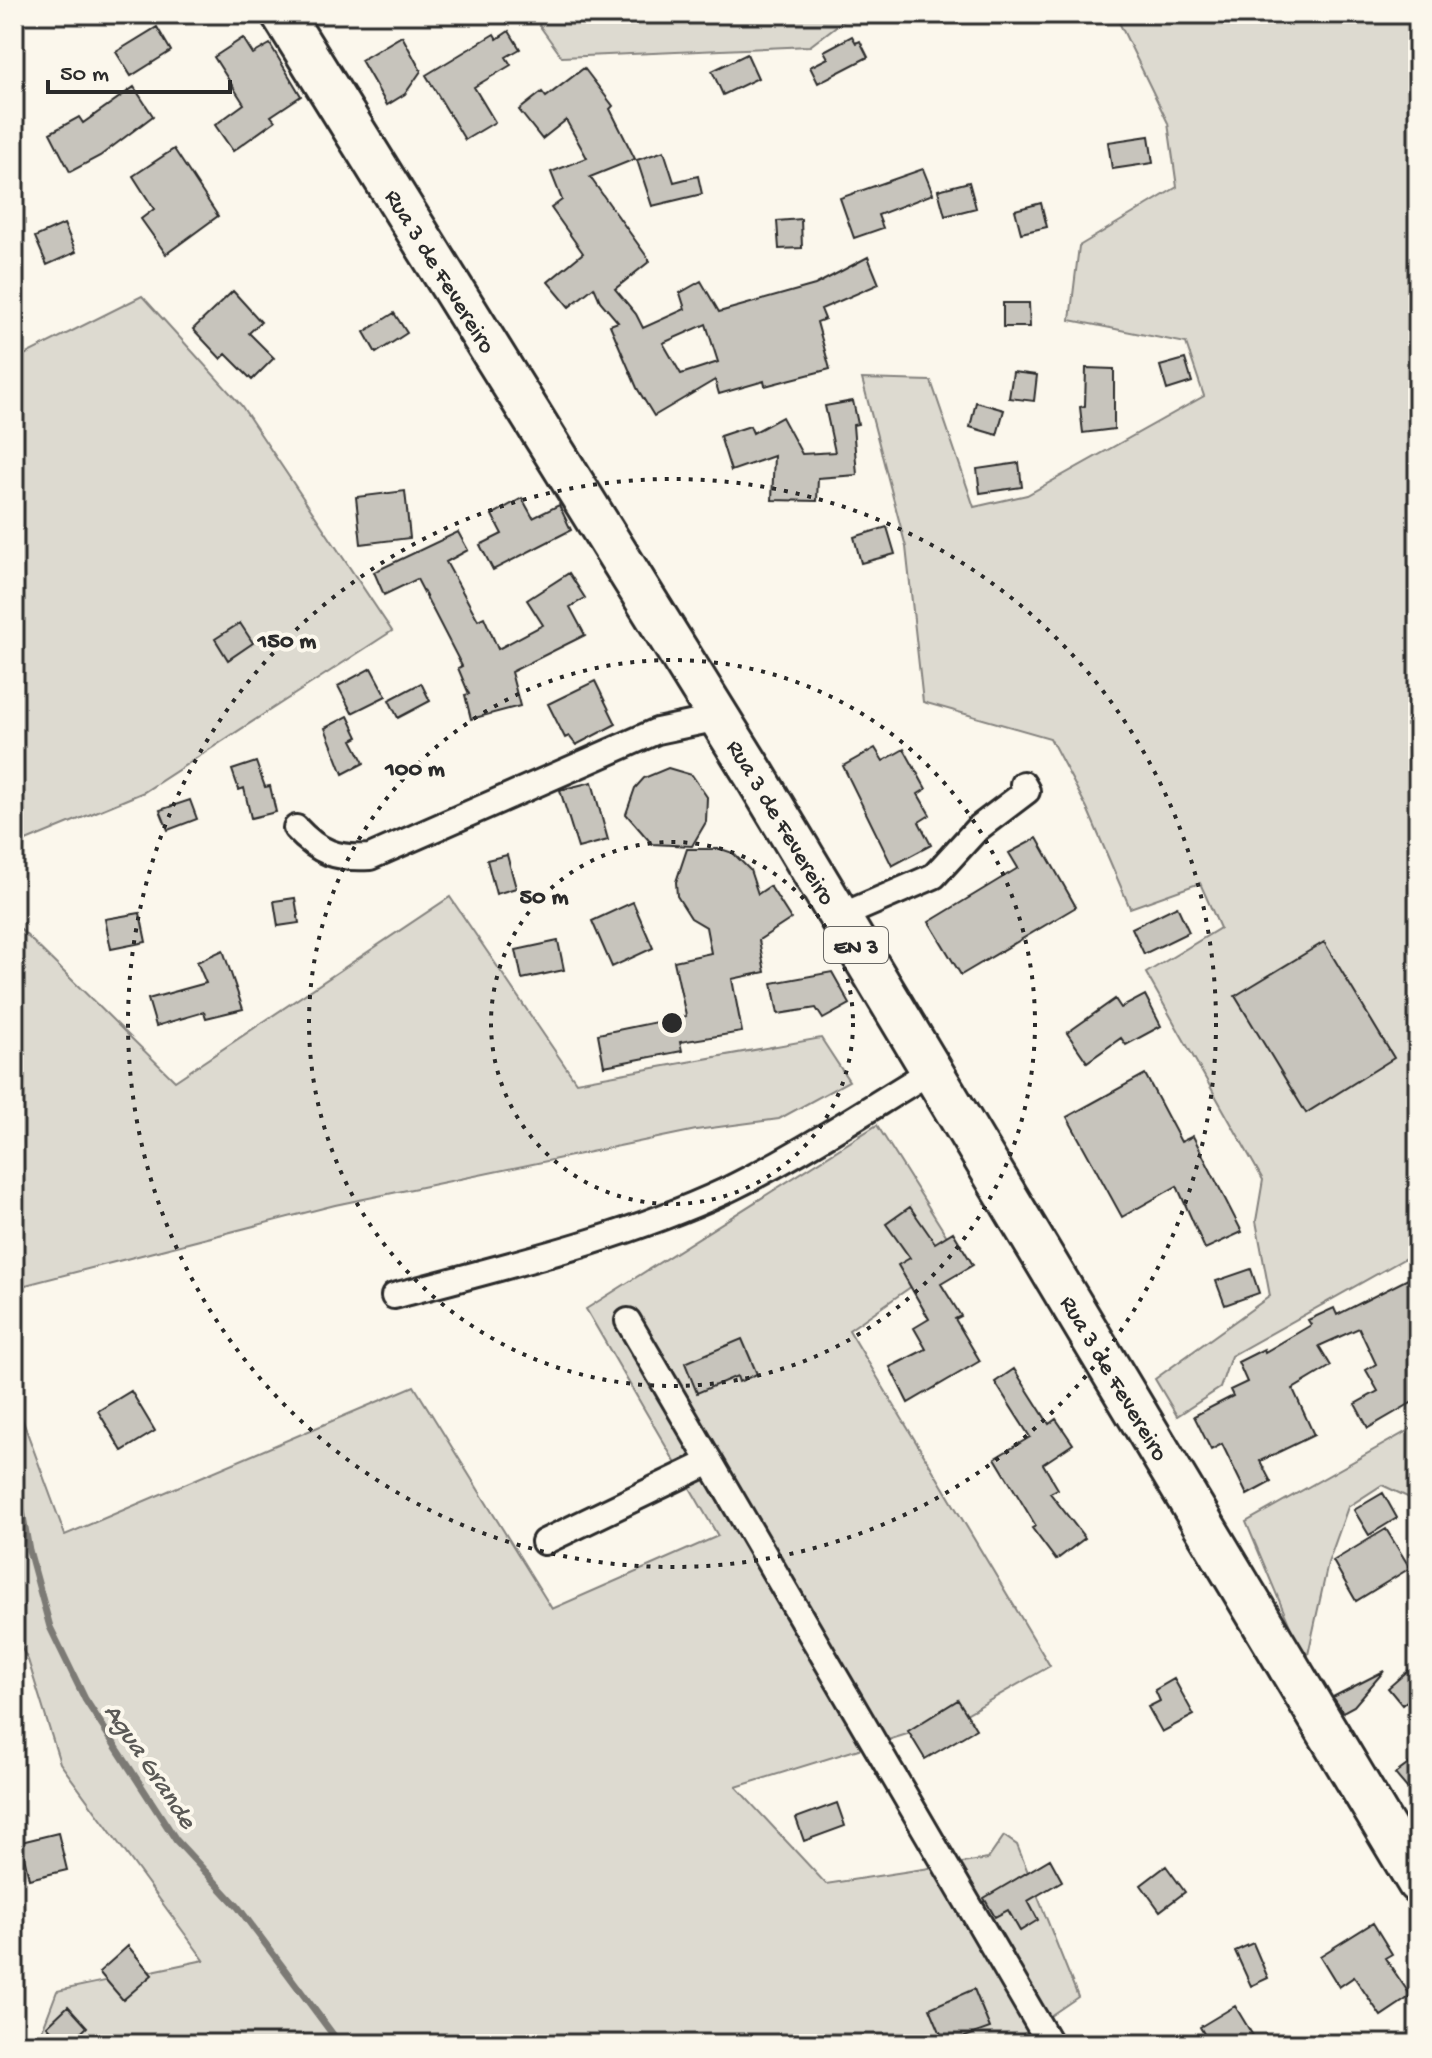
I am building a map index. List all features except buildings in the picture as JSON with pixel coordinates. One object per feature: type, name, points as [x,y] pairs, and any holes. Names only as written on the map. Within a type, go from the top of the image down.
[{"type":"main road","name":"Rua 3 de Fevereiro","points":[[282,14],[719,718],[1418,1883]]},
{"type":"street","points":[[296,828],[327,855],[370,857],[657,731],[719,718]]},
{"type":"street","points":[[839,917],[934,876],[989,818],[1027,791],[1023,784]]},
{"type":"street","points":[[394,1296],[572,1248],[672,1213],[769,1167],[931,1071]]},
{"type":"street","points":[[628,1321],[1050,2044]]},
{"type":"street","points":[[544,1542],[710,1462]]},
{"type":"shaded area","points":[[544,14],[852,14],[810,46],[562,57],[539,25]]},
{"type":"shaded area","points":[[1115,14],[1418,14],[1418,1251],[1231,1356],[1220,1388],[1177,1416],[1155,1379],[1270,1296],[1256,1221],[1263,1180],[1146,973],[1220,928],[1200,883],[1130,908],[1087,808],[1050,738],[923,702],[906,547],[862,379],[931,381],[974,507],[1027,495],[1204,396],[1186,343],[1070,320],[1079,246],[1177,187],[1168,123]]},
{"type":"shaded area","points":[[142,296],[241,405],[392,631],[144,792],[14,846],[14,360]]},
{"type":"shaded area","points":[[450,897],[576,1082],[821,1038],[849,1081],[779,1119],[696,1130],[335,1205],[14,1288],[14,923],[175,1081]]},
{"type":"shaded area","points":[[877,1125],[958,1254],[849,1330],[1050,1666],[959,1718],[736,1787],[826,1884],[988,1859],[1004,1836],[1017,1845],[1078,1997],[1009,2044],[37,2044],[57,1991],[204,1960],[60,1763],[28,1660],[14,1634],[14,1397],[65,1535],[414,1386],[552,1609],[718,1536],[586,1309]]},
{"type":"shaded area","points":[[1418,1425],[1418,1502],[1382,1485],[1348,1507],[1328,1563],[1306,1664],[1246,1522]]},
{"type":"waterway","name":"Agua Grande","points":[[14,1466],[29,1550],[50,1627],[85,1699],[176,1840],[238,1907],[340,2044]]}]
